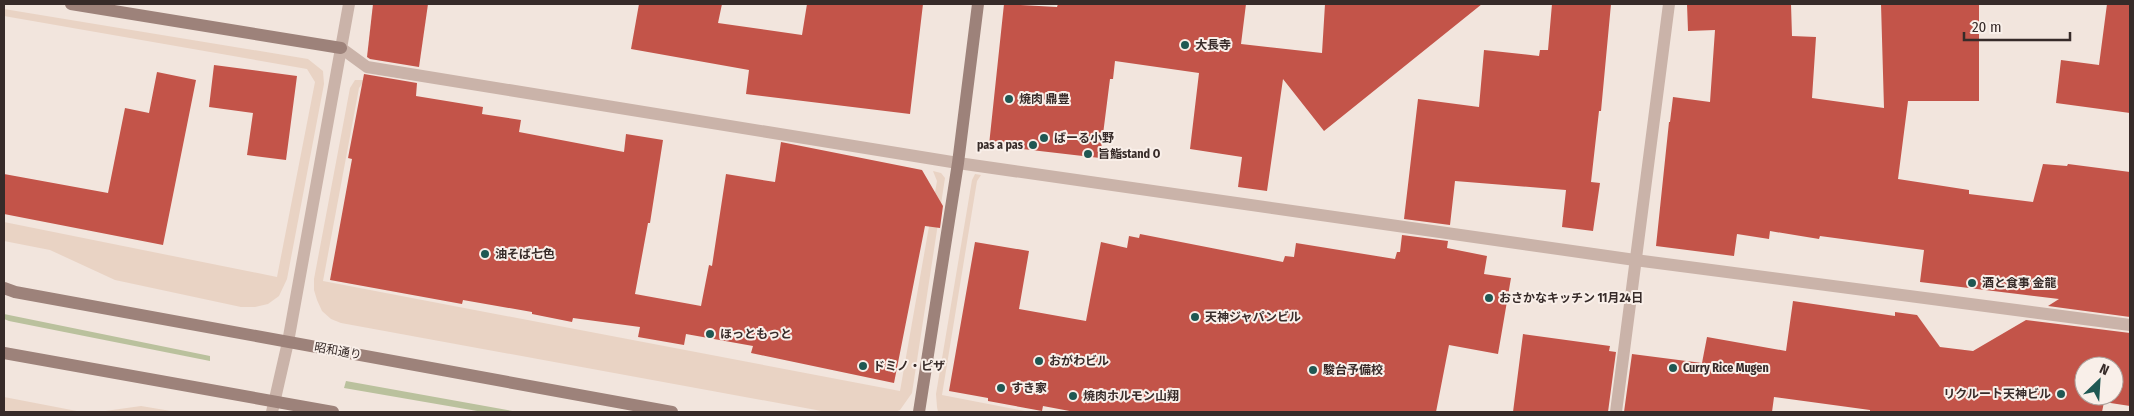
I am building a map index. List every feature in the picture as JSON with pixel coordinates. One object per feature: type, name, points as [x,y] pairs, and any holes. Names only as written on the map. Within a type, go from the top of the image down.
[{"type":"street","points":[[70,4],[341,48],[367,67],[958,163],[1635,260],[2130,325]]},
{"type":"street","points":[[273,407],[288,342],[349,4]]},
{"type":"street","points":[[919,412],[958,163],[978,4]]},
{"type":"street","points":[[1616,412],[1669,4]]},
{"type":"street","name":"昭和通り","points":[[4,288],[15,292],[193,326],[672,412]]},
{"type":"street","points":[[4,354],[273,407],[333,412]]},
{"type":"green space","points":[[4,314],[210,356],[210,361],[9,321],[4,319]]},
{"type":"green space","points":[[346,381],[518,412],[483,412],[344,388]]},
{"type":"shaded area","points":[[4,9],[308,59],[323,71],[324,84],[287,279],[279,296],[268,304],[255,307],[241,307],[115,280],[50,250],[4,241],[4,222],[277,277],[315,82],[307,69],[4,16]]},
{"type":"shaded area","points":[[355,80],[365,80],[359,88],[323,281],[900,391],[937,181],[933,171],[941,173],[945,178],[912,393],[900,410],[895,412],[827,412],[341,323],[331,319],[322,311],[317,300],[314,290],[314,279],[350,88]]},
{"type":"shaded area","points":[[975,174],[981,175],[977,181],[942,395],[1030,412],[938,412],[936,394],[972,180]]},
{"type":"shaded area","points":[[4,397],[82,412],[4,412]]},
{"type":"shaded area","points":[[141,406],[177,412],[98,412]]},
{"type":"building","points":[[373,4],[428,4],[419,67],[367,57]]},
{"type":"building","points":[[639,4],[722,4],[718,23],[802,35],[807,4],[923,4],[910,114],[746,94],[749,70],[631,49]]},
{"type":"building","points":[[1004,4],[1057,7],[1058,4],[1246,4],[1241,44],[1322,53],[1325,4],[1482,4],[1324,131],[1283,79],[1267,191],[1238,187],[1242,157],[1190,149],[1199,73],[1115,61],[1113,79],[1110,79],[1100,158],[989,145]]},
{"type":"building","points":[[1552,4],[1611,4],[1601,111],[1599,111],[1591,182],[1600,183],[1593,231],[1562,227],[1566,190],[1455,181],[1450,225],[1404,219],[1418,99],[1479,107],[1484,50],[1539,56],[1540,50],[1548,50]]},
{"type":"building","points":[[1687,4],[1791,4],[1792,36],[1816,37],[1812,98],[1884,108],[1881,4],[1979,4],[1979,101],[1908,101],[1898,179],[1969,190],[1969,194],[2033,202],[2043,164],[2067,166],[2068,164],[2130,172],[2130,317],[2048,306],[2059,299],[1920,282],[1924,250],[1820,236],[1819,239],[1770,231],[1769,239],[1737,234],[1734,256],[1656,246],[1673,97],[1710,102],[1715,30],[1688,31]]},
{"type":"building","points":[[2107,4],[2130,4],[2130,113],[2056,103],[2061,60],[2099,65]]},
{"type":"building","points":[[214,65],[297,76],[286,160],[247,155],[253,113],[209,107]]},
{"type":"building","points":[[157,72],[196,80],[163,245],[4,214],[4,174],[108,193],[125,108],[149,113]]},
{"type":"building","points":[[364,74],[417,83],[416,96],[483,107],[482,114],[521,120],[519,132],[624,152],[626,134],[663,140],[650,223],[648,223],[635,294],[701,306],[709,265],[712,266],[726,174],[775,182],[781,142],[922,170],[943,206],[940,228],[925,226],[894,383],[751,353],[753,346],[686,334],[684,345],[638,337],[640,327],[573,318],[572,322],[532,314],[532,312],[463,300],[462,304],[330,280],[352,159],[348,158]]},
{"type":"building","points":[[1140,234],[1283,262],[1285,256],[1294,257],[1296,243],[1395,259],[1397,252],[1400,252],[1402,235],[1448,241],[1447,248],[1487,256],[1484,274],[1511,278],[1498,354],[1449,345],[1436,412],[1075,412],[1043,406],[1042,411],[988,401],[988,398],[949,391],[975,242],[1029,251],[1019,309],[1086,321],[1101,242],[1127,248],[1129,236],[1139,238]]},
{"type":"building","points":[[1793,301],[1895,316],[1895,312],[1917,315],[1940,347],[1973,351],[2026,320],[2130,333],[2130,406],[2124,405],[2124,356],[2074,356],[2074,406],[2103,406],[2102,412],[1870,412],[1870,410],[1774,397],[1772,412],[1624,412],[1632,354],[1702,363],[1707,337],[1786,351]]},
{"type":"building","points":[[1523,334],[1610,346],[1609,351],[1616,352],[1608,412],[1513,412]]},
{"type":"place","name":"大長寺","points":[[1185,45]]},
{"type":"place","name":"焼肉 鼎豊","points":[[1009,99]]},
{"type":"place","name":"ばーる小野","points":[[1044,138]]},
{"type":"place","name":"pas a pas","points":[[1033,145]]},
{"type":"place","name":"旨鮨stand O","points":[[1088,154]]},
{"type":"place","name":"油そば七色","points":[[485,254]]},
{"type":"place","name":"酒と食事 金龍","points":[[1972,283]]},
{"type":"place","name":"おさかなキッチン 11月24日","points":[[1489,298]]},
{"type":"place","name":"天神ジャパンビル","points":[[1195,317]]},
{"type":"place","name":"ほっともっと","points":[[710,334]]},
{"type":"place","name":"おがわビル","points":[[1039,361]]},
{"type":"place","name":"ドミノ・ピザ","points":[[863,366]]},
{"type":"place","name":"Curry Rice Mugen","points":[[1673,368]]},
{"type":"place","name":"駿台予備校","points":[[1313,370]]},
{"type":"place","name":"すき家","points":[[1001,388]]},
{"type":"place","name":"リクルート天神ビル","points":[[2061,394]]},
{"type":"place","name":"焼肉ホルモン山翔","points":[[1073,396]]}]
